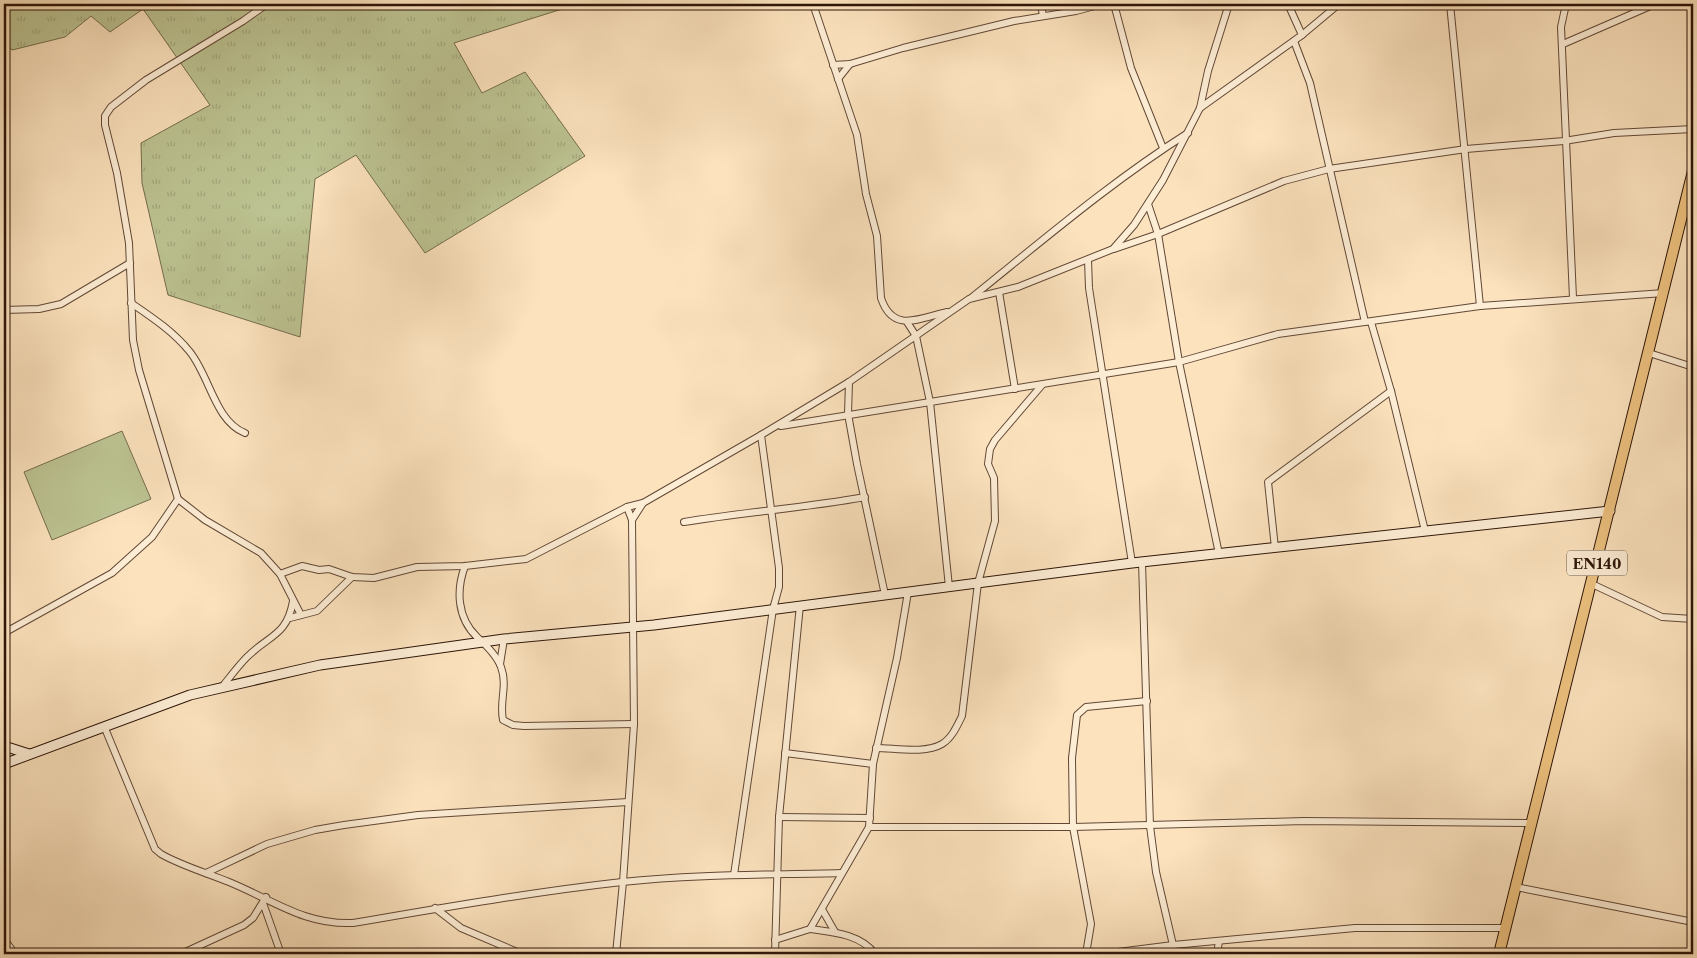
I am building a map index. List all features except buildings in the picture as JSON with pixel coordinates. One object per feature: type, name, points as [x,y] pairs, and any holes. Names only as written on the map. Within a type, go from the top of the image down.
[{"type":"main road","name":"EN140","points":[[1499,954],[1530,822],[1592,584],[1693,171]]},
{"type":"street","points":[[267,4],[243,21],[146,80],[111,107],[105,116],[108,139],[119,181],[129,243],[133,340],[139,370],[178,499],[205,520],[261,553],[280,574],[301,615]]},
{"type":"street","points":[[813,4],[857,135],[866,194],[875,224],[881,298],[889,315],[908,322],[950,311]]},
{"type":"street","points":[[1041,4],[1043,16]]},
{"type":"street","points":[[833,66],[850,64],[903,48],[1102,4]]},
{"type":"street","points":[[1114,4],[1131,68],[1163,148]]},
{"type":"street","points":[[1113,250],[1148,204],[1189,132],[1200,108],[1208,71],[1229,4]]},
{"type":"street","points":[[1288,4],[1302,35]]},
{"type":"street","points":[[1200,108],[1294,41],[1339,4]]},
{"type":"street","points":[[1450,4],[1466,149],[1480,306]]},
{"type":"street","points":[[1566,4],[1562,20],[1564,141],[1573,298]]},
{"type":"street","points":[[1562,44],[1655,4]]},
{"type":"street","points":[[1294,41],[1310,83],[1329,168],[1368,322],[1391,391],[1425,531]]},
{"type":"street","points":[[838,79],[850,64]]},
{"type":"street","points":[[970,299],[999,292],[1088,260],[1158,234],[1284,181],[1329,168],[1466,149],[1564,141],[1614,134],[1693,129]]},
{"type":"street","points":[[280,574],[302,566],[319,570],[328,569],[352,577],[374,578],[417,567],[465,566],[526,559],[627,508],[643,503],[849,382],[970,299],[1050,234],[1163,148],[1189,132]]},
{"type":"street","points":[[1148,204],[1158,234],[1179,362],[1219,554]]},
{"type":"street","points":[[1088,260],[1089,288],[1104,374],[1132,563]]},
{"type":"street","points":[[4,310],[39,309],[60,304],[130,263]]},
{"type":"street","points":[[999,292],[1015,389]]},
{"type":"street","points":[[777,426],[1179,362],[1278,334],[1480,306],[1664,293]]},
{"type":"street","points":[[131,303],[176,336],[192,354],[230,425],[246,433]]},
{"type":"street","points":[[908,322],[916,336],[930,402],[949,587]]},
{"type":"street","points":[[1649,353],[1693,367]]},
{"type":"street","points":[[849,382],[848,414],[885,595]]},
{"type":"street","points":[[876,748],[926,749],[942,744],[953,733],[962,716],[978,583],[995,521],[994,478],[988,464],[990,449],[995,440],[1043,384]]},
{"type":"street","points":[[1274,548],[1268,482],[1391,391]]},
{"type":"street","points":[[734,875],[772,609],[779,587],[779,568],[761,435]]},
{"type":"street","points":[[684,522],[748,512],[809,507],[865,497]]},
{"type":"street","points":[[4,633],[112,573],[152,536],[178,499]]},
{"type":"street","points":[[632,520],[643,503]]},
{"type":"street","points":[[616,954],[624,882],[634,724],[632,520],[627,508]]},
{"type":"street","points":[[4,764],[190,695],[320,665],[504,639],[633,627],[1132,563],[1610,511]]},
{"type":"street","points":[[1142,562],[1150,826],[1156,872],[1173,944]]},
{"type":"street","points":[[465,566],[458,586],[461,608],[472,631],[484,642],[500,664],[506,681],[501,710],[503,720],[507,723],[524,726],[634,724]]},
{"type":"street","points":[[290,618],[317,611],[352,577]]},
{"type":"street","points":[[1592,584],[1662,617],[1693,619]]},
{"type":"street","points":[[810,929],[823,911],[841,873],[869,827],[873,764],[897,658],[908,592]]},
{"type":"street","points":[[222,687],[249,656],[273,637],[290,618],[293,601]]},
{"type":"street","points":[[775,954],[779,817],[800,605]]},
{"type":"street","points":[[500,664],[504,639]]},
{"type":"street","points":[[1086,954],[1090,924],[1073,827],[1072,758],[1078,712],[1086,707],[1147,701]]},
{"type":"street","points":[[104,726],[155,849],[172,860],[206,872],[298,915],[333,924],[353,923],[435,908],[624,882],[734,875],[841,873]]},
{"type":"street","points":[[4,746],[29,754]]},
{"type":"street","points":[[785,753],[873,764]]},
{"type":"street","points":[[206,872],[267,844],[315,830],[344,825],[418,815],[628,802]]},
{"type":"street","points":[[779,817],[870,818]]},
{"type":"street","points":[[869,827],[1150,826],[1304,821],[1530,822]]},
{"type":"street","points":[[1516,887],[1693,922]]},
{"type":"street","points":[[181,954],[244,925],[253,918],[264,900]]},
{"type":"street","points":[[264,900],[281,954]]},
{"type":"street","points":[[435,908],[461,928],[522,954]]},
{"type":"street","points":[[823,911],[836,932]]},
{"type":"street","points":[[1102,954],[1137,952],[1173,944],[1355,928],[1505,928]]},
{"type":"street","points":[[775,940],[810,929],[836,932],[863,942],[875,954]]},
{"type":"street","points":[[4,939],[15,954]]},
{"type":"street","points":[[1217,954],[1219,941]]},
{"type":"green space","points":[[4,4],[578,4],[454,43],[482,93],[525,72],[585,156],[425,253],[356,155],[315,179],[300,337],[168,295],[142,183],[141,143],[210,105],[143,9],[110,32],[91,16],[65,37],[12,50],[4,40]]},
{"type":"green space","points":[[122,431],[151,499],[52,540],[24,472]]}]
